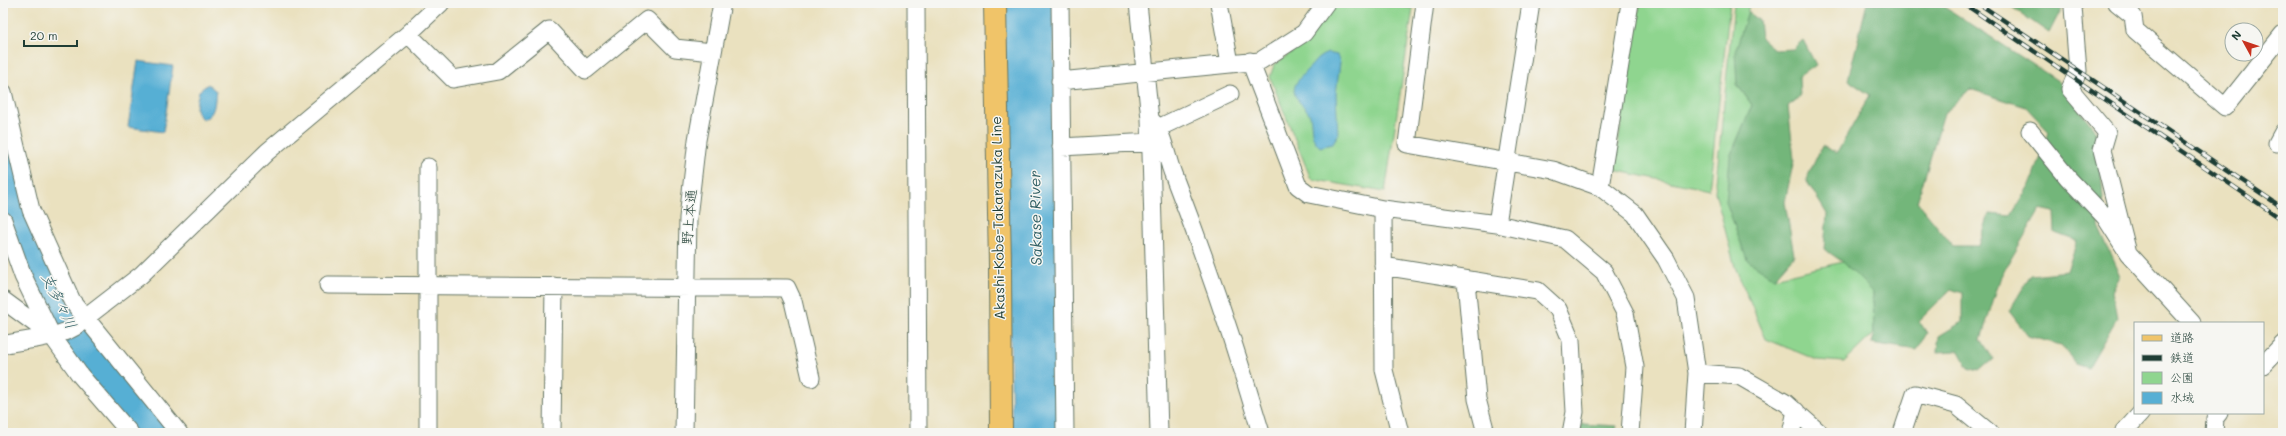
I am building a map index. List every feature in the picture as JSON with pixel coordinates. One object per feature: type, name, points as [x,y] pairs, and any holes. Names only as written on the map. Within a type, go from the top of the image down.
[{"type":"main road","name":"Akashi-Kobe-Takarazuka Line","points":[[995,3],[1000,266],[1001,433]]},
{"type":"street","points":[[3,345],[55,335],[83,321],[141,275],[267,152],[408,34],[442,3]]},
{"type":"street","name":"野上本通","points":[[684,433],[686,287],[692,178],[712,52],[722,3]]},
{"type":"street","points":[[916,3],[918,433]]},
{"type":"street","points":[[1060,3],[1065,433]]},
{"type":"street","points":[[1138,3],[1153,129],[1159,433]]},
{"type":"street","points":[[1219,3],[1230,64]]},
{"type":"street","points":[[1060,81],[1260,61],[1304,33],[1326,3]]},
{"type":"street","points":[[1425,3],[1407,144],[1506,160],[1553,170],[1600,187],[1635,214],[1666,259],[1686,298],[1698,373],[1693,433]]},
{"type":"street","points":[[1497,224],[1531,3]]},
{"type":"street","points":[[1600,187],[1630,3]]},
{"type":"street","points":[[2075,3],[2073,7],[2078,71],[2070,89],[2107,133],[2102,150],[2128,253]]},
{"type":"street","points":[[2117,3],[2132,16],[2135,30],[2225,107],[2283,34]]},
{"type":"street","points":[[408,34],[453,79],[498,71],[549,30],[586,70],[647,20],[675,48],[712,52]]},
{"type":"street","points":[[1250,61],[1298,186],[1309,194],[1383,209],[1497,224],[1565,239],[1604,272],[1625,314],[1635,367],[1630,433]]},
{"type":"street","points":[[3,92],[31,210],[72,301],[83,321],[179,433]]},
{"type":"street","points":[[1061,147],[1153,129],[1230,94]]},
{"type":"street","points":[[1153,129],[1197,232],[1261,433]]},
{"type":"street","points":[[2030,131],[2068,178],[2105,218],[2128,253],[2191,322]]},
{"type":"street","points":[[428,167],[428,433]]},
{"type":"street","points":[[1383,209],[1384,370],[1400,433]]},
{"type":"street","points":[[3,220],[23,276],[55,335],[80,375],[130,433]]},
{"type":"street","points":[[1383,266],[1466,281],[1538,290],[1558,309],[1571,340],[1575,412],[1571,433]]},
{"type":"street","points":[[1466,281],[1477,399],[1486,433]]},
{"type":"street","points":[[328,285],[787,288],[793,301],[811,378]]},
{"type":"street","points":[[552,433],[554,286]]},
{"type":"street","points":[[3,300],[55,335]]},
{"type":"street","points":[[2264,364],[2283,344]]},
{"type":"street","points":[[1698,373],[1739,376],[1786,403],[1820,433]]},
{"type":"street","points":[[1902,433],[1915,394],[1956,405],[1990,433]]},
{"type":"street","points":[[1791,433],[1796,411]]},
{"type":"street","points":[[2123,433],[2140,414]]},
{"type":"green space","points":[[1335,3],[1393,3],[1413,9],[1385,192],[1311,179],[1270,77],[1274,65],[1306,42]]},
{"type":"green space","points":[[1640,3],[1730,3],[1709,190],[1614,170]]},
{"type":"green space","points":[[1734,3],[1749,3],[1737,84],[1752,105],[1730,157],[1774,278],[1843,262],[1873,292],[1874,333],[1844,362],[1817,360],[1766,339],[1735,267],[1715,192]]},
{"type":"green space","points":[[1867,3],[1939,3],[2058,81],[2098,134],[2103,198],[2098,226],[2120,276],[2112,291],[2117,318],[2088,368],[2076,364],[2061,345],[2028,336],[2009,311],[2031,275],[2067,271],[2077,241],[2055,233],[2054,212],[2040,209],[2001,276],[1981,339],[1993,359],[1979,371],[1968,368],[1959,351],[1937,352],[1939,336],[1962,322],[1962,293],[1951,289],[1919,321],[1927,333],[1917,350],[1871,343],[1874,333],[1873,292],[1843,262],[1824,249],[1827,214],[1806,180],[1822,146],[1837,153],[1870,95],[1848,80]],"holes":[[[1970,89],[2026,107],[2049,132],[2034,177],[2011,216],[1989,214],[1979,246],[1953,246],[1917,202],[1944,113]]]},
{"type":"green space","points":[[2006,3],[2062,3],[2063,6],[2049,33]]},
{"type":"green space","points":[[1748,12],[1759,20],[1761,38],[1775,50],[1793,49],[1803,40],[1816,65],[1799,77],[1800,97],[1788,106],[1794,159],[1785,202],[1794,255],[1774,278],[1747,260],[1726,202],[1730,157],[1752,105],[1737,84],[1735,52]]},
{"type":"green space","points":[[1582,424],[1617,426],[1615,433],[1579,433]]},
{"type":"water","name":"Sakase River","points":[[1004,3],[1053,3],[1060,433],[1012,433]]},
{"type":"water","points":[[1328,53],[1337,55],[1340,63],[1336,94],[1338,135],[1332,144],[1320,147],[1314,140],[1310,116],[1297,99],[1294,91],[1296,83],[1301,76],[1318,58]]},
{"type":"water","points":[[138,61],[173,66],[163,132],[128,127]]},
{"type":"water","points":[[208,84],[216,91],[212,112],[203,119],[197,114],[196,103],[199,91]]},
{"type":"waterway","name":"支多々川","points":[[3,148],[30,241],[75,335],[155,433]]},
{"type":"railway","points":[[1963,3],[2283,220]]},
{"type":"railway","points":[[1978,3],[2283,208]]}]
